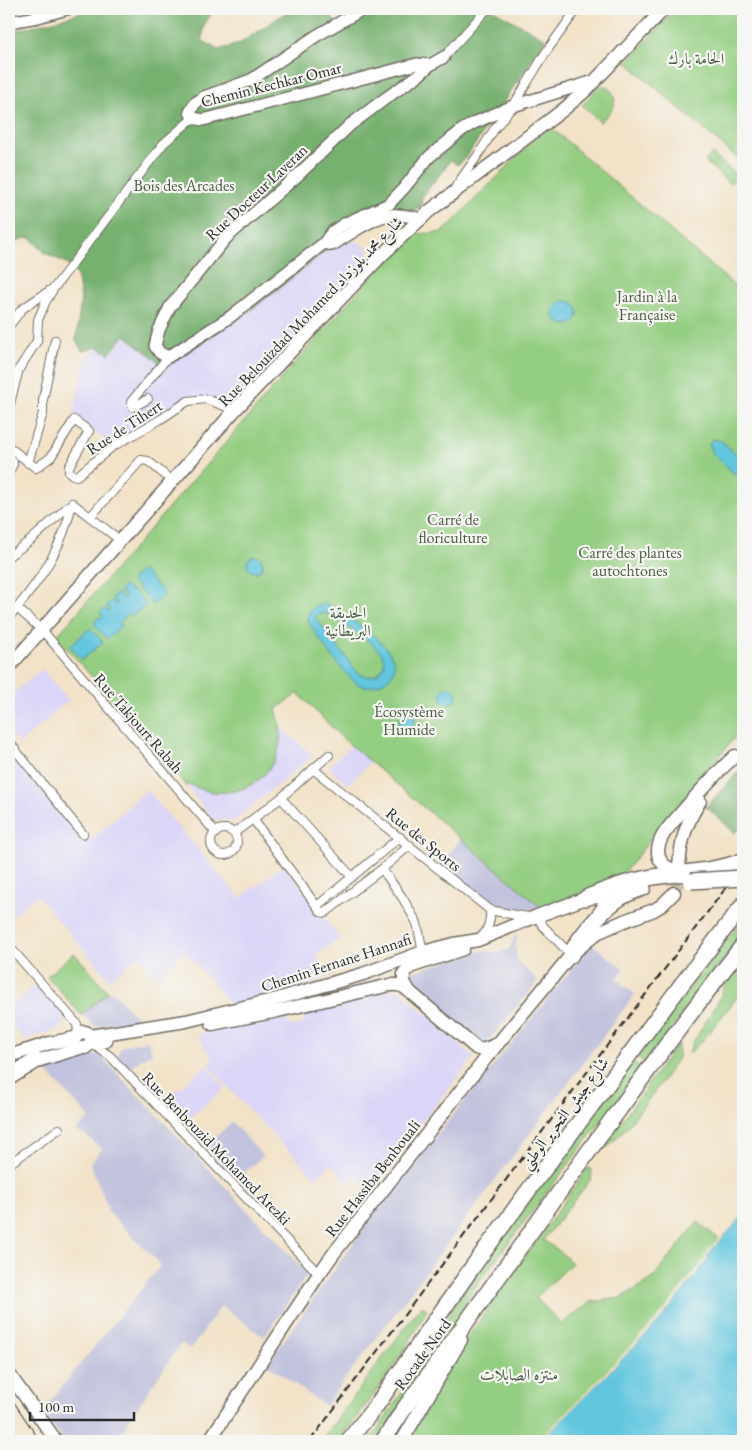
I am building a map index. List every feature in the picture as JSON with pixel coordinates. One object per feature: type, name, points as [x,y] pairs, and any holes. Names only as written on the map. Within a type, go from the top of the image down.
[{"type":"highway","points":[[572,955],[576,943],[617,900],[633,892],[696,876],[743,861]]},
{"type":"highway","points":[[586,898],[607,890],[659,876],[743,878]]},
{"type":"highway","name":"شارع جيش التحرير الوطني","points":[[418,1346],[528,1191],[743,905]]},
{"type":"highway","points":[[491,1288],[610,1123],[743,945]]},
{"type":"highway","points":[[9,1077],[37,1060]]},
{"type":"highway","name":"Rocade Nord","points":[[383,1441],[491,1288]]},
{"type":"highway","points":[[348,1441],[376,1406],[418,1346]]},
{"type":"highway","name":"Rocade Nord","points":[[358,1441],[410,1365],[418,1346]]},
{"type":"main road","name":"Rue Belouizdad Mohamed شارع محمد بلوزداد","points":[[9,667],[235,410],[381,256],[428,212],[563,110],[664,9]]},
{"type":"main road","points":[[679,866],[682,839],[688,821],[707,792],[739,751]]},
{"type":"main road","points":[[696,876],[669,869],[660,859],[658,846],[671,825],[711,778],[739,751]]},
{"type":"main road","name":"Rue Hassiba Benbouali","points":[[210,1439],[319,1274],[498,1043],[572,955],[597,933],[654,910],[674,893]]},
{"type":"main road","points":[[586,898],[599,897],[603,900],[604,906],[598,913],[597,920]]},
{"type":"main road","name":"Chemin Fernane Hannafi","points":[[84,1040],[186,1022],[277,999],[363,974],[423,952],[478,940],[535,916],[586,898]]},
{"type":"main road","points":[[409,992],[404,982],[404,973],[410,968],[468,947],[478,940]]},
{"type":"main road","name":"Chemin Fernane Hannafi","points":[[84,1040],[175,1031],[278,1011],[390,985],[398,985],[404,987],[479,1050],[498,1043]]},
{"type":"main road","points":[[9,1056],[50,1043],[84,1040]]},
{"type":"main road","points":[[9,1071],[84,1040]]},
{"type":"main road","points":[[402,1441],[491,1288]]},
{"type":"main road","points":[[9,1374],[56,1441]]},
{"type":"street","points":[[9,22],[67,9]]},
{"type":"street","name":"Chemin Kechkar Omar","points":[[363,9],[316,36],[251,80],[204,97],[195,103],[190,112],[193,118],[203,120],[417,64],[430,64],[444,57]]},
{"type":"street","points":[[444,57],[488,9]]},
{"type":"street","points":[[449,196],[495,128],[513,106],[546,52],[577,9]]},
{"type":"street","name":"Rue Docteur Laveran","points":[[168,357],[160,353],[155,346],[159,330],[170,306],[226,238],[297,176],[350,125],[419,75],[430,64]]},
{"type":"street","points":[[148,399],[133,407],[131,402],[168,357],[230,317],[324,243],[332,232],[346,223],[389,204],[429,157],[462,130],[513,106],[594,81]]},
{"type":"street","points":[[9,407],[19,369],[37,341],[38,320],[54,288],[163,144],[193,118]]},
{"type":"street","points":[[324,243],[332,245],[380,218],[390,215],[422,219]]},
{"type":"street","points":[[9,326],[22,309],[54,288]]},
{"type":"street","points":[[9,447],[28,463],[43,413],[42,400],[55,340]]},
{"type":"street","name":"Rue de Tihert","points":[[28,463],[36,468],[50,458],[74,420],[89,431],[69,467],[69,472],[77,476],[112,447],[188,401],[206,399],[235,410]]},
{"type":"street","points":[[9,458],[13,461],[13,464],[9,472]]},
{"type":"street","points":[[90,517],[141,460],[148,461],[172,481]]},
{"type":"street","points":[[72,503],[121,541]]},
{"type":"street","points":[[9,556],[31,540],[72,503]]},
{"type":"street","points":[[9,617],[38,582],[58,547],[72,503]]},
{"type":"street","name":"Rue Takjourt Rabah","points":[[17,608],[42,630],[216,833]]},
{"type":"street","points":[[9,742],[83,834]]},
{"type":"street","points":[[234,833],[281,798],[329,756]]},
{"type":"street","name":"Rue des Sports","points":[[313,769],[490,910]]},
{"type":"street","points":[[281,798],[352,877]]},
{"type":"street","points":[[253,819],[320,912],[325,913],[382,870],[410,845]]},
{"type":"street","points":[[224,829],[234,833],[237,840],[236,849],[224,856],[215,852],[212,841],[216,833],[224,829]]},
{"type":"street","points":[[317,906],[400,837]]},
{"type":"street","points":[[382,870],[402,897],[417,923],[423,952]]},
{"type":"street","points":[[478,940],[488,926],[490,910],[515,915],[535,916],[572,955]]},
{"type":"street","points":[[9,946],[76,1024],[84,1040]]},
{"type":"street","name":"Rue Benbouzid Mohamed Arezki","points":[[84,1040],[110,1056],[319,1274]]},
{"type":"street","points":[[9,1164],[59,1129]]},
{"type":"street","points":[[9,1381],[20,1390]]},
{"type":"shaded area","points":[[357,241],[365,246],[369,254],[368,257],[232,409],[207,399],[190,399],[112,444],[79,422],[73,414],[87,357],[98,347],[124,335],[165,367],[254,308],[324,252],[340,242]]},
{"type":"shaded area","points":[[42,669],[69,700],[19,744],[9,733],[9,697]]},
{"type":"shaded area","points":[[281,727],[313,756],[234,821],[213,819],[186,786],[189,784],[198,789],[225,793],[253,783],[261,778],[268,769],[281,737]]},
{"type":"shaded area","points":[[351,746],[370,762],[348,785],[328,767]]},
{"type":"shaded area","points":[[9,753],[86,844],[147,790],[240,898],[284,865],[340,938],[316,955],[329,975],[308,985],[232,1006],[184,951],[158,978],[138,955],[110,980],[37,896],[9,918]]},
{"type":"shaded area","points":[[461,839],[542,908],[514,910],[491,906],[441,864]]},
{"type":"shaded area","points":[[515,933],[518,962],[538,981],[488,1041],[484,1043],[474,1040],[408,982],[409,973],[484,950],[499,953],[509,949]]},
{"type":"shaded area","points":[[592,944],[624,969],[616,979],[635,994],[325,1406],[267,1364],[362,1231],[360,1230]]},
{"type":"shaded area","points":[[35,985],[47,995],[65,1016],[64,1023],[60,1028],[24,1040],[9,1020],[9,1008]]},
{"type":"shaded area","points":[[390,989],[400,991],[474,1057],[368,1189],[356,1177],[349,1184],[331,1164],[316,1178],[247,1108],[208,1065],[213,1060],[197,1034],[284,1017],[292,1027],[306,1022],[302,1012]]},
{"type":"shaded area","points":[[111,990],[141,1022],[94,1026],[81,1015]]},
{"type":"shaded area","points":[[148,1040],[152,1053],[128,1068],[118,1055],[119,1051],[127,1045]]},
{"type":"shaded area","points":[[99,1054],[308,1274],[264,1337],[221,1306],[191,1349],[181,1343],[115,1441],[64,1441],[42,1411],[161,1265],[106,1210],[108,1208],[90,1163],[102,1149],[86,1135],[75,1131],[90,1118],[44,1069],[56,1064]]},
{"type":"shaded area","points":[[206,1065],[225,1088],[184,1123],[165,1101]]},
{"type":"shaded area","points":[[232,1122],[263,1156],[235,1181],[204,1148]]},
{"type":"green space","name":"Bois des Arcades","points":[[92,9],[214,9],[204,26],[202,40],[218,50],[239,44],[291,9],[326,9],[338,26],[374,9],[494,9],[546,39],[465,159],[457,165],[451,160],[422,197],[421,206],[412,211],[373,218],[324,252],[254,308],[165,367],[125,335],[109,354],[98,347],[82,351],[76,340],[81,298],[77,275],[66,263],[45,253],[29,237],[13,242],[9,247],[9,32]]},
{"type":"green space","name":"الحامة بارك","points":[[676,9],[735,9],[743,19],[743,163],[626,62]]},
{"type":"green space","points":[[603,86],[612,92],[615,102],[611,111],[600,122],[582,105],[599,87]]},
{"type":"green space","points":[[548,125],[743,293],[743,727],[616,882],[542,908],[340,736],[298,693],[276,710],[280,730],[279,749],[271,765],[260,778],[245,788],[227,792],[209,791],[189,784],[186,786],[124,712],[56,637],[407,235],[443,232]]},
{"type":"green space","points":[[712,154],[738,176],[730,184],[705,161]]},
{"type":"green space","points":[[739,771],[743,775],[743,824],[735,833],[706,807]]},
{"type":"green space","points":[[743,919],[743,934],[645,1063],[643,1063],[638,1057],[639,1055]]},
{"type":"green space","points":[[74,953],[108,992],[81,1015],[47,976]]},
{"type":"green space","points":[[743,962],[743,990],[704,1039],[689,1054],[692,1044],[717,1004],[726,983]]},
{"type":"green space","points":[[678,1043],[678,1058],[661,1083],[627,1127],[606,1147],[605,1144]]},
{"type":"green space","points":[[633,1062],[641,1069],[477,1284],[468,1298],[459,1319],[377,1441],[370,1441],[469,1282]]},
{"type":"green space","name":"منتزه الصابلات","points":[[589,1167],[592,1172],[591,1179],[543,1240],[572,1263],[536,1298],[562,1324],[590,1302],[621,1298],[652,1279],[698,1222],[720,1240],[706,1256],[708,1259],[660,1320],[541,1441],[408,1441],[467,1338]]},
{"type":"green space","points":[[421,1306],[427,1309],[418,1327],[375,1393],[338,1441],[321,1441]]},
{"type":"water","points":[[566,301],[575,304],[578,313],[575,322],[566,325],[557,322],[554,313],[557,304]]},
{"type":"water","points":[[713,439],[721,441],[743,460],[743,474],[735,474],[711,452],[709,446]]},
{"type":"water","points":[[252,556],[258,556],[263,561],[261,570],[252,572],[247,567],[247,561]]},
{"type":"water","points":[[142,570],[165,594],[153,605],[131,580]]},
{"type":"water","points":[[124,585],[130,591],[133,590],[146,604],[132,616],[129,613],[119,623],[121,626],[107,639],[94,625],[96,623],[94,621],[98,617],[100,619],[103,616],[100,613],[105,608],[108,612],[110,610],[106,605],[112,600],[117,604],[112,597],[118,593],[123,598],[125,597],[120,590]]},
{"type":"water","points":[[321,604],[325,604],[361,626],[387,649],[393,660],[393,671],[385,681],[373,686],[360,685],[339,666],[308,620],[311,610]],"holes":[[[323,613],[329,615],[376,647],[384,663],[380,672],[370,676],[358,673],[315,617]]]},
{"type":"water","points":[[90,628],[103,642],[82,660],[70,646]]},
{"type":"water","points":[[449,687],[457,695],[449,703],[441,695]]},
{"type":"water","points":[[404,712],[410,712],[415,717],[413,726],[404,728],[399,723],[399,717]]},
{"type":"water","points":[[743,1215],[743,1441],[541,1441],[660,1320],[708,1259],[706,1257]]},
{"type":"pier","points":[[743,1212],[743,1215],[706,1256],[708,1259],[660,1320],[539,1441],[658,1318],[705,1259],[704,1255]]},
{"type":"tunnel","points":[[674,893],[679,880],[679,866]]},
{"type":"tram line","points":[[9,1395],[40,1441]]},
{"type":"railway","points":[[310,1441],[743,865]]},
{"type":"park label","name":"Jardin à la Française","points":[[647,305]]},
{"type":"park label","name":"Carré de floriculture","points":[[453,528]]},
{"type":"park label","name":"Carré des plantes autochtones","points":[[630,561]]},
{"type":"park label","name":"الحديقة البريطانية","points":[[348,621]]},
{"type":"park label","name":"Écosystème Humide","points":[[409,720]]}]
